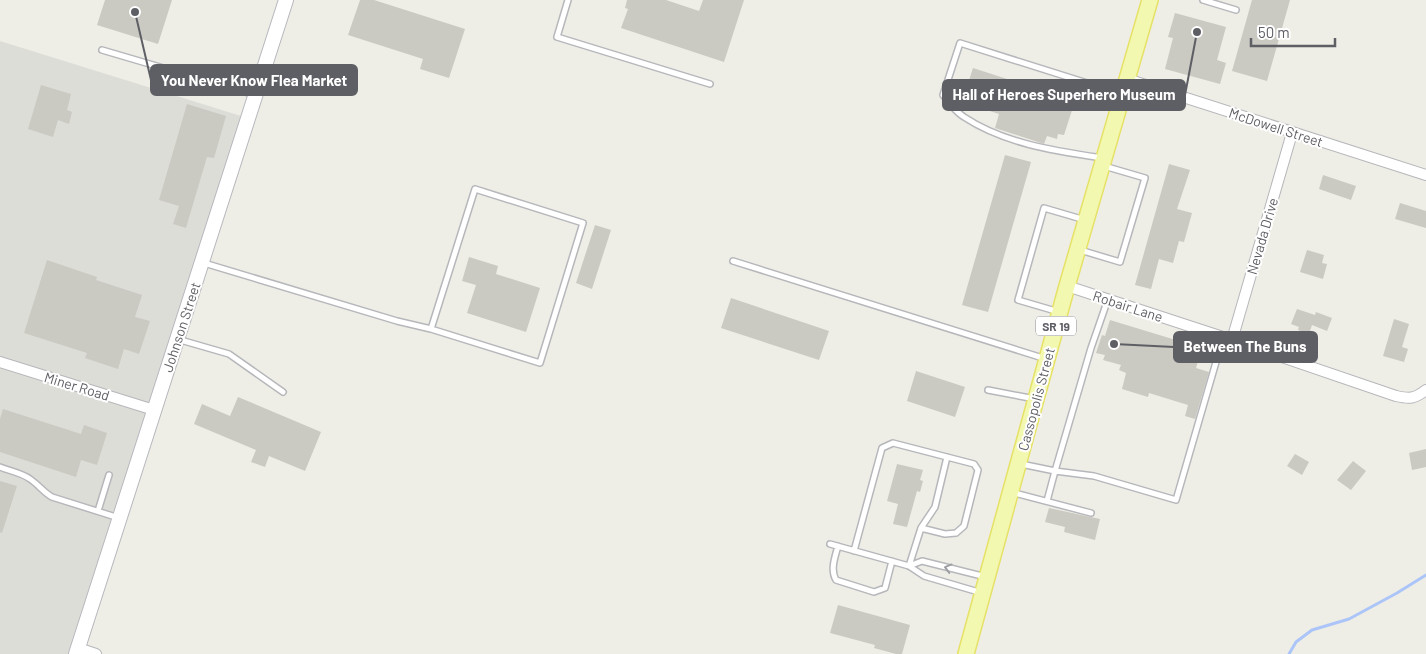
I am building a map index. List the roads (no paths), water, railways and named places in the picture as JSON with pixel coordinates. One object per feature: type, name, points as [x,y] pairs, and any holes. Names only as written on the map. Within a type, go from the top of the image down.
[{"type":"main road","name":"Cassopolis Street","points":[[966,654],[1077,249],[1150,0]]},
{"type":"street","name":"Johnson Street","points":[[77,651],[286,0]]},
{"type":"street","name":"McDowell Street","points":[[1127,79],[1426,175]]},
{"type":"street","name":"Nevada Drive","points":[[1228,338],[1292,133]]},
{"type":"street","name":"Robair Lane","points":[[1067,286],[1228,338],[1396,396],[1410,399],[1422,394]]},
{"type":"street","name":"Miner Road","points":[[0,362],[154,410]]},
{"type":"street","points":[[77,651],[96,654]]},
{"type":"lane","points":[[568,0],[557,36],[710,84]]},
{"type":"lane","points":[[1203,0],[1236,10]]},
{"type":"lane","points":[[1077,249],[1120,262],[1145,178],[1103,162],[1042,148],[988,130],[962,116],[943,96],[960,43],[1123,94]]},
{"type":"lane","points":[[102,50],[256,95]]},
{"type":"lane","points":[[201,262],[540,363],[583,223],[474,189],[431,329]]},
{"type":"lane","points":[[1059,313],[1018,300],[1044,208],[1086,220]]},
{"type":"lane","points":[[733,261],[1047,359]]},
{"type":"lane","points":[[1047,501],[1091,348],[1108,299]]},
{"type":"lane","points":[[177,338],[229,354],[283,392]]},
{"type":"lane","points":[[1018,464],[1094,476],[1176,500],[1228,338]]},
{"type":"lane","points":[[988,390],[1036,399]]},
{"type":"lane","points":[[854,551],[882,448],[893,443],[974,464],[978,470],[964,526],[956,533],[945,534],[921,528]]},
{"type":"lane","points":[[909,566],[921,528],[934,508],[947,457]]},
{"type":"lane","points":[[0,467],[28,477],[38,484],[45,494],[52,497],[119,518]]},
{"type":"lane","points":[[98,511],[108,475]]},
{"type":"lane","points":[[1011,492],[1092,513]]},
{"type":"lane","points":[[830,544],[909,566],[924,576],[983,593]]},
{"type":"lane","points":[[838,546],[833,569],[833,576],[836,580],[874,592],[885,588],[892,561]]},
{"type":"lane","points":[[909,566],[922,561],[987,578]]},
{"type":"waterway","points":[[1289,654],[1296,642],[1312,630],[1349,619],[1426,575]]},
{"type":"place","name":"You Never Know Flea Market","points":[[135,12]]},
{"type":"place","name":"Hall of Heroes Superhero Museum","points":[[1197,32]]},
{"type":"place","name":"Between The Buns","points":[[1114,344]]}]
